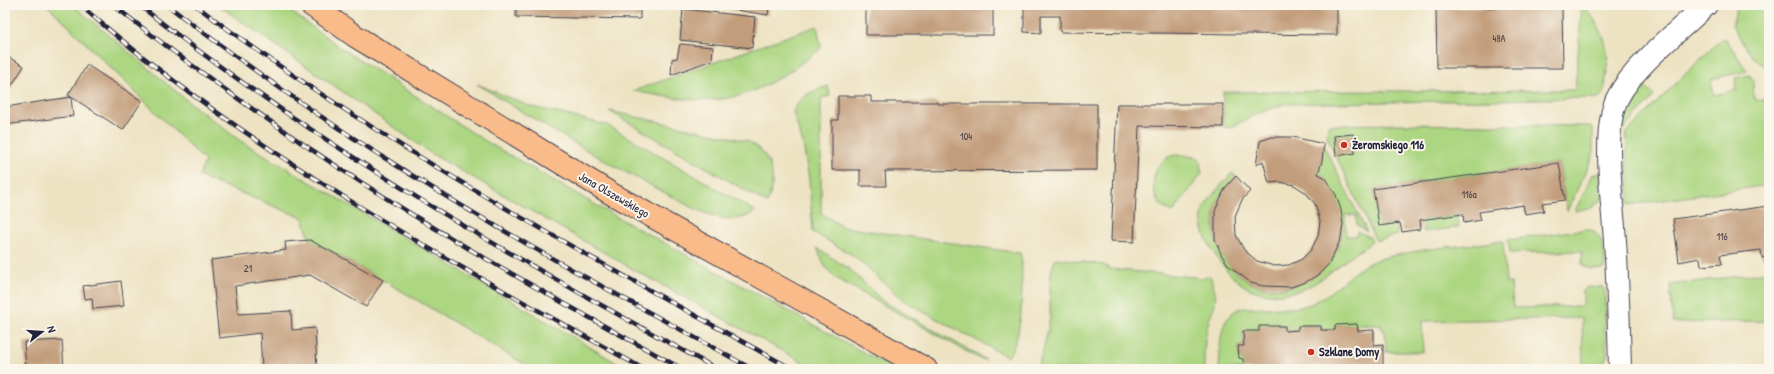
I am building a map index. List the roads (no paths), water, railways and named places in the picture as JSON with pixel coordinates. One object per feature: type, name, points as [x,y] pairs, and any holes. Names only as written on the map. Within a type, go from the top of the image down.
[{"type":"main road","name":"Jana Olszewskiego","points":[[311,5],[355,36],[610,193],[926,369]]},
{"type":"street","points":[[1620,369],[1617,278],[1609,146],[1612,111],[1624,86],[1635,73],[1706,5]]},
{"type":"railway","points":[[80,5],[145,59],[212,109],[281,157],[424,245],[644,369]]},
{"type":"railway","points":[[113,5],[198,70],[285,132],[420,220],[493,263],[682,369]]},
{"type":"railway","points":[[139,5],[207,57],[348,154],[493,243],[717,369]]},
{"type":"railway","points":[[167,5],[305,106],[435,190],[570,268],[752,369]]},
{"type":"railway","points":[[195,5],[338,105],[487,198],[792,369]]},
{"type":"place","name":"Żeromskiego 116","points":[[1344,145]]},
{"type":"place","name":"Szklane Domy","points":[[1311,352]]}]
